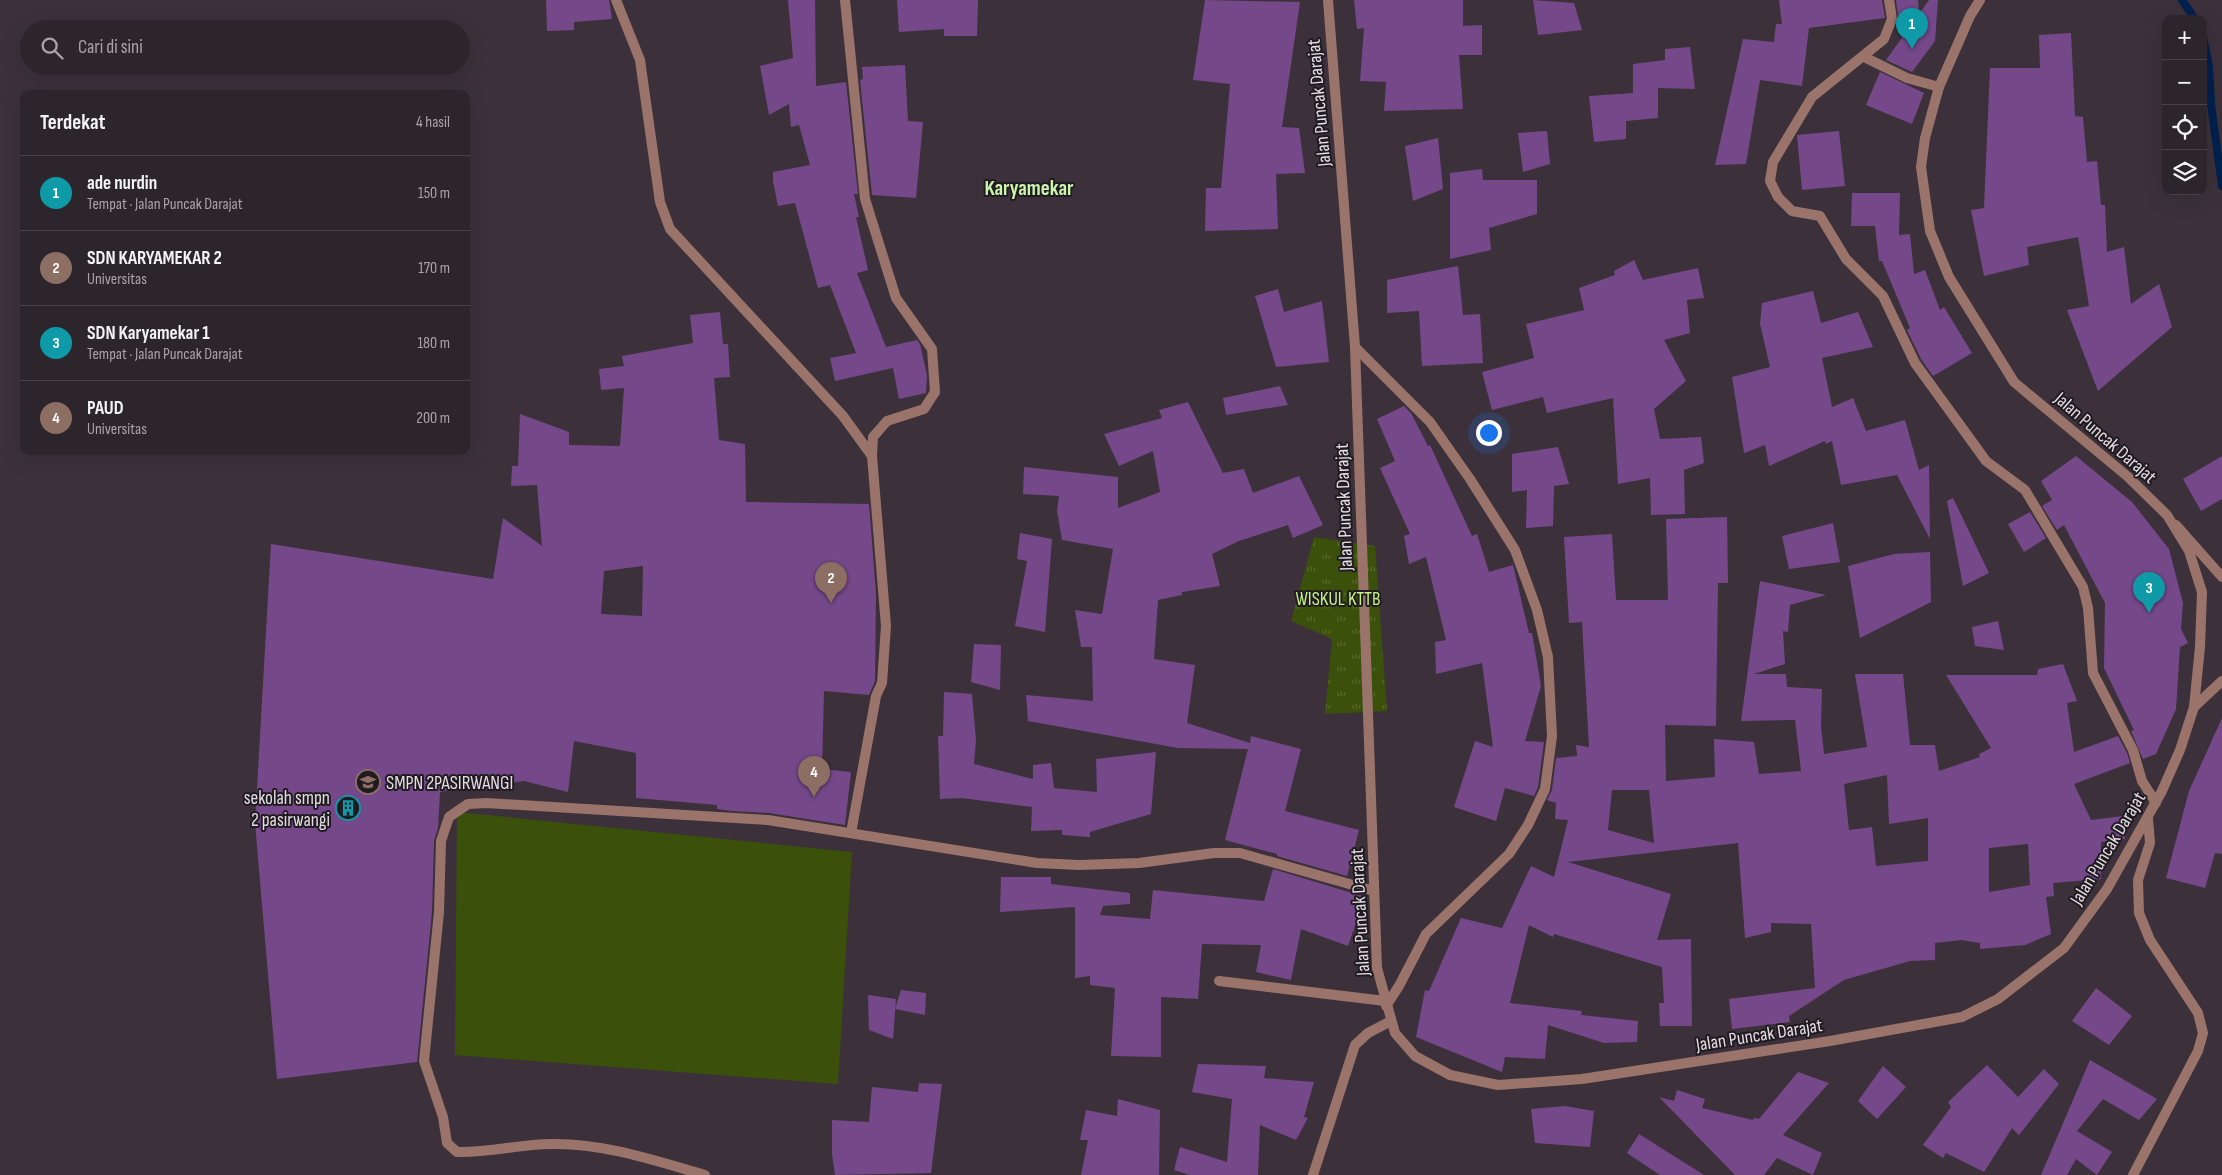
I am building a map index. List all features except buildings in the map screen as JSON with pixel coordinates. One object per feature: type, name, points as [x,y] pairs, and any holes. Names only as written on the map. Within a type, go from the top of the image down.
[{"type":"street","points":[[616,0],[640,60],[660,202],[670,229],[843,416],[872,456]]},
{"type":"street","points":[[845,0],[865,199],[896,298],[932,349],[935,392],[924,409],[887,421],[873,437],[872,456],[886,626],[882,683],[876,696],[851,832]]},
{"type":"street","name":"Jalan Puncak Darajat","points":[[1328,0],[1355,347],[1377,968],[1395,1033],[1416,1056],[1450,1075],[1498,1085],[1582,1079],[1801,1046],[1962,1016],[1998,999],[2064,948],[2107,889],[2148,819],[2180,750],[2194,707],[2200,647],[2202,592],[2189,551],[2167,515],[2127,476],[2014,382],[1949,277],[1930,231],[1921,167],[1925,138],[1940,87],[1970,16],[1980,0]]},
{"type":"street","points":[[1889,0],[1892,19],[1884,39],[1812,98],[1780,147],[1773,162],[1770,180],[1778,196],[1792,211],[1820,216],[1846,259],[1883,296],[1915,363],[1986,461],[2025,490],[2082,587],[2088,608],[2093,673],[2133,750],[2142,781],[2156,803]]},
{"type":"street","points":[[1864,57],[1906,78],[1940,87]]},
{"type":"street","points":[[1218,982],[1386,1004],[1400,986],[1426,934],[1508,854],[1528,825],[1544,789],[1552,736],[1548,657],[1536,610],[1515,550],[1470,479],[1430,422],[1355,347]]},
{"type":"street","points":[[2167,515],[2222,577]]},
{"type":"street","points":[[2194,707],[2222,682]]},
{"type":"street","points":[[705,1175],[643,1157],[587,1146],[552,1144],[475,1153],[457,1152],[447,1142],[443,1117],[424,1061],[439,912],[442,840],[449,817],[468,804],[487,803],[768,820],[1046,863],[1139,863],[1214,853],[1240,853],[1374,891]]},
{"type":"street","points":[[2133,1175],[2198,1051],[2203,1033],[2198,1013],[2150,940],[2139,913],[2138,880],[2150,843],[2148,819]]},
{"type":"street","points":[[1313,1175],[1356,1045],[1368,1033],[1391,1021]]},
{"type":"green space","name":"WISKUL KTTB","points":[[1314,537],[1375,546],[1387,711],[1325,714],[1332,639],[1291,621]]},
{"type":"green space","points":[[457,812],[852,852],[838,1084],[455,1055]]},
{"type":"waterway","points":[[2182,0],[2192,15]]},
{"type":"waterway","points":[[2207,56],[2211,104],[2222,186]]},
{"type":"place","name":"ade nurdin","points":[[1912,49]]},
{"type":"place","name":"SDN KARYAMEKAR 2","points":[[831,603]]},
{"type":"place","name":"SDN Karyamekar 1","points":[[2149,613]]},
{"type":"place","name":"SMPN 2PASIRWANGI","points":[[368,782]]},
{"type":"place","name":"PAUD","points":[[814,797]]},
{"type":"place","name":"sekolah smpn 2 pasirwangi","points":[[348,808]]},
{"type":"district","name":"Karyamekar","points":[[1029,188]]}]
